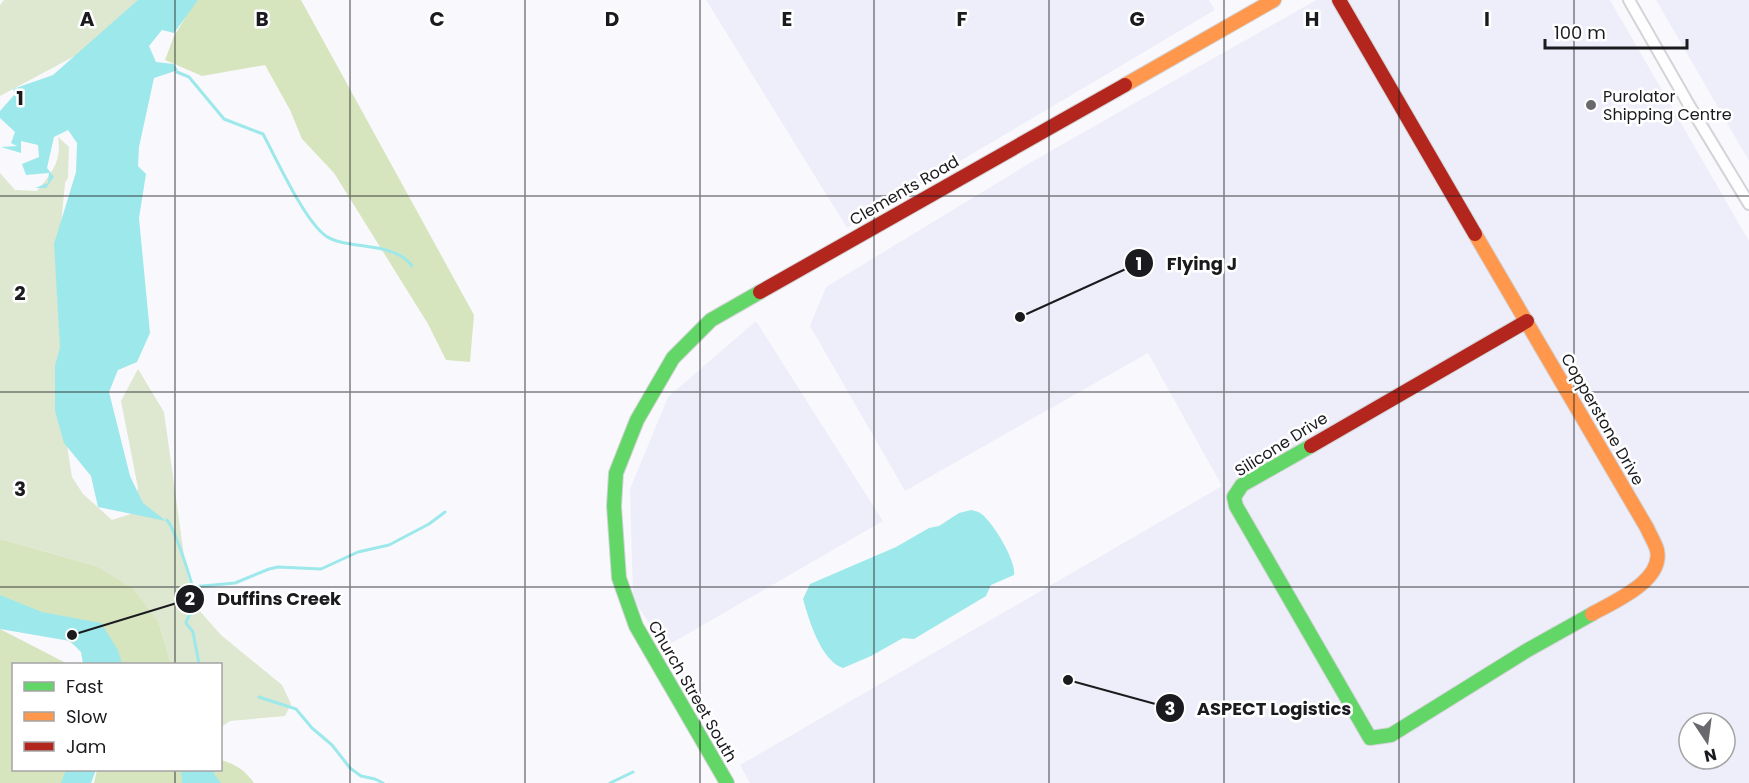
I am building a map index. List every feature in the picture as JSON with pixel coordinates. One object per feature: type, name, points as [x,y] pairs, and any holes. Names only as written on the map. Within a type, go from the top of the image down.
[{"type":"street","name":"Clements Road","points":[[616,473],[637,420],[673,358],[711,320],[1274,0]]},
{"type":"street","name":"Copperstone Drive","points":[[1339,0],[1647,528],[1657,551],[1657,561],[1653,565],[1652,575],[1629,593],[1526,651],[1391,735],[1370,738]]},
{"type":"street","points":[[1629,0],[1749,204]]},
{"type":"street","name":"Silicone Drive","points":[[1370,738],[1236,506],[1234,497],[1242,484],[1527,321]]},
{"type":"street","name":"Church Street South","points":[[616,473],[614,506],[619,578],[636,626],[727,783]]},
{"type":"shaded area","points":[[706,0],[1209,0],[1215,10],[847,228]]},
{"type":"shaded area","points":[[1316,0],[1610,0],[1749,241],[1749,783],[750,783],[740,765],[1222,486],[1148,353],[905,491],[810,326],[826,287],[1033,161]]},
{"type":"shaded area","points":[[1656,0],[1749,0],[1749,161]]},
{"type":"shaded area","points":[[756,321],[883,521],[665,647],[633,599],[630,489],[668,397]]},
{"type":"green space","points":[[4,0],[141,0],[99,43],[0,96],[0,5]]},
{"type":"green space","points":[[196,0],[301,0],[474,315],[470,362],[446,360],[428,324],[334,173],[302,139],[290,110],[265,65],[202,76],[165,60],[174,36]]},
{"type":"green space","points":[[58,137],[69,147],[68,178],[65,183],[60,236],[64,331],[55,369],[72,477],[83,494],[112,520],[134,513],[138,488],[121,401],[138,369],[164,412],[184,556],[190,587],[199,610],[221,635],[282,685],[291,704],[285,716],[230,721],[222,726],[222,663],[171,663],[159,623],[96,566],[0,539],[0,173],[15,190],[37,191],[55,166],[59,145]]},
{"type":"green space","points":[[0,539],[96,566],[133,589],[159,623],[171,663],[99,663],[95,656],[0,601]]},
{"type":"green space","points":[[0,629],[66,663],[12,663],[12,771],[69,771],[66,783],[0,783]]},
{"type":"green space","points":[[222,760],[239,768],[254,783],[213,783],[205,771],[222,771]]},
{"type":"green space","points":[[97,771],[202,771],[191,783],[94,783]]},
{"type":"water","points":[[138,0],[198,0],[174,33],[162,30],[149,46],[156,62],[174,64],[178,70],[154,78],[139,147],[138,166],[146,174],[139,218],[150,333],[137,362],[118,370],[109,392],[130,476],[143,503],[166,521],[98,507],[91,476],[64,443],[55,411],[55,366],[60,347],[54,244],[76,172],[77,143],[68,130],[54,137],[47,168],[54,177],[46,188],[35,188],[48,183],[49,173],[26,175],[22,164],[39,157],[38,145],[21,141],[21,153],[1,147],[17,146],[11,143],[15,132],[0,118],[0,111],[15,94],[13,89],[53,75]]},
{"type":"water","points":[[971,510],[985,517],[997,532],[1012,561],[1014,575],[991,585],[986,596],[914,639],[903,638],[843,668],[835,664],[822,649],[812,628],[803,599],[810,584],[896,547],[929,528],[939,526],[959,513]]},
{"type":"water","points":[[0,595],[42,612],[101,623],[118,650],[122,663],[83,663],[81,652],[70,641],[0,629]]},
{"type":"water","points":[[66,771],[96,771],[91,783],[61,783]]},
{"type":"water","points":[[181,771],[214,771],[221,783],[182,783]]},
{"type":"waterway","points":[[177,72],[189,77],[224,119],[263,134],[300,204],[309,218],[326,236],[345,243],[383,249],[404,258],[412,266]]},
{"type":"waterway","points":[[192,587],[235,583],[278,567],[321,569],[358,552],[389,545],[429,524],[445,512]]},
{"type":"waterway","points":[[167,520],[180,549],[193,590],[195,607],[186,623],[193,632],[199,663]]},
{"type":"waterway","points":[[259,697],[296,709],[312,728],[332,745],[350,768],[361,776],[383,783]]},
{"type":"waterway","points":[[610,783],[633,772]]},
{"type":"traffic: fast","points":[[727,783],[636,626],[619,578],[614,506],[616,473],[637,420],[673,358],[711,320],[760,292]]},
{"type":"traffic: fast","points":[[1311,446],[1242,485],[1234,497],[1236,506],[1370,738],[1391,735],[1526,651],[1592,614]]},
{"type":"traffic: slow","points":[[1125,85],[1274,0]]},
{"type":"traffic: slow","points":[[1475,234],[1647,528],[1657,550],[1657,561],[1645,581],[1624,597],[1592,614]]},
{"type":"traffic: jam","points":[[1339,0],[1475,234]]},
{"type":"traffic: jam","points":[[760,292],[1125,85]]},
{"type":"traffic: jam","points":[[1311,446],[1527,321]]},
{"type":"place","name":"Purolator Shipping Centre","points":[[1591,105]]},
{"type":"place","name":"Flying J","points":[[1020,317]]},
{"type":"place","name":"Duffins Creek","points":[[72,635]]},
{"type":"place","name":"ASPECT Logistics","points":[[1068,680]]}]
